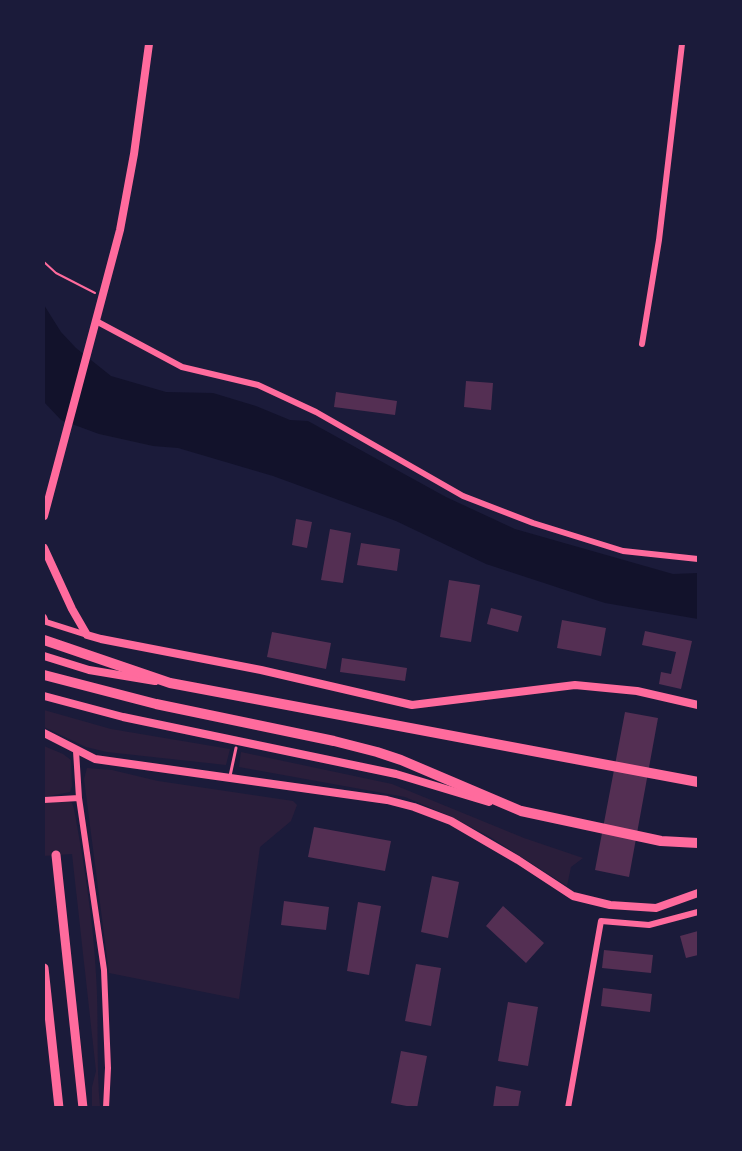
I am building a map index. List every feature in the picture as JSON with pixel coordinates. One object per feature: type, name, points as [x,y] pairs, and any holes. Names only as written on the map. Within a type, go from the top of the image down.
[{"type":"highway","points":[[44,640],[170,683],[699,782]]},
{"type":"highway","points":[[44,675],[156,704],[377,752],[520,811],[661,841],[699,843]]},
{"type":"main road","points":[[44,656],[120,677],[170,683]]},
{"type":"main road","points":[[45,696],[123,717],[396,774],[520,811]]},
{"type":"main road","points":[[46,737],[95,759],[387,800],[414,807],[451,821],[518,860],[573,896],[601,903],[656,908],[699,893]]},
{"type":"main road","points":[[56,855],[82,1107]]},
{"type":"main road","points":[[44,968],[59,1107]]},
{"type":"street","points":[[44,516],[120,230],[134,154],[149,44]]},
{"type":"street","points":[[642,345],[659,240],[682,44]]},
{"type":"street","points":[[96,321],[182,368],[258,385],[316,412],[463,496],[534,523],[623,550],[699,559]]},
{"type":"street","points":[[44,548],[87,635]]},
{"type":"street","points":[[44,617],[46,622],[87,635],[261,670],[412,705],[575,685],[637,691],[699,705]]},
{"type":"street","points":[[76,751],[79,798],[104,970],[108,1068],[106,1107]]},
{"type":"street","points":[[44,800],[79,798]]},
{"type":"street","points":[[568,1107],[601,921],[649,925],[699,912]]},
{"type":"lane","points":[[258,678],[261,670]]},
{"type":"lane","points":[[229,777],[236,748]]},
{"type":"path","points":[[44,262],[56,273],[103,297]]},
{"type":"shaded area","points":[[44,305],[61,332],[76,348],[111,376],[166,392],[213,393],[256,406],[290,420],[308,421],[446,497],[515,529],[673,574],[698,573],[698,619],[605,603],[486,564],[396,521],[273,476],[178,448],[153,446],[99,434],[61,420],[44,402]]},
{"type":"shaded area","points":[[44,710],[111,729],[230,749],[226,765],[107,752],[86,747],[44,727]]},
{"type":"shaded area","points":[[44,746],[71,760],[72,786],[70,792],[44,797]]},
{"type":"shaded area","points":[[241,752],[392,784],[524,838],[583,858],[571,867],[567,886],[490,837],[450,816],[405,797],[239,767]]},
{"type":"shaded area","points":[[87,768],[112,770],[158,781],[293,801],[297,805],[291,821],[260,847],[239,999],[109,973],[84,779]]},
{"type":"shaded area","points":[[68,801],[72,803],[74,809],[93,933],[100,1107],[92,1107],[92,1087],[96,1071],[72,854],[44,856],[44,803]]},
{"type":"building","points":[[466,381],[493,383],[491,410],[464,407]]},
{"type":"building","points":[[336,392],[397,401],[395,415],[334,407]]},
{"type":"building","points":[[296,519],[312,522],[307,548],[292,545]]},
{"type":"building","points":[[330,529],[351,533],[343,583],[321,580]]},
{"type":"building","points":[[361,543],[400,549],[397,571],[357,565]]},
{"type":"building","points":[[449,580],[480,585],[471,642],[440,637]]},
{"type":"building","points":[[491,608],[522,616],[518,632],[487,624]]},
{"type":"building","points":[[562,620],[606,628],[601,656],[557,648]]},
{"type":"building","points":[[645,631],[692,641],[681,689],[659,684],[661,672],[671,674],[676,652],[642,645]]},
{"type":"building","points":[[272,632],[331,643],[326,669],[267,657]]},
{"type":"building","points":[[342,658],[407,668],[405,681],[340,672]]},
{"type":"building","points":[[625,712],[658,718],[629,877],[595,870]]},
{"type":"building","points":[[314,827],[391,841],[385,871],[308,857]]},
{"type":"building","points":[[432,876],[459,882],[448,938],[421,932]]},
{"type":"building","points":[[284,901],[329,907],[326,930],[281,925]]},
{"type":"building","points":[[358,902],[381,906],[369,975],[347,971]]},
{"type":"building","points":[[503,906],[544,943],[526,963],[486,926]]},
{"type":"building","points":[[698,931],[698,955],[686,958],[680,936]]},
{"type":"building","points":[[604,950],[653,955],[651,973],[602,968]]},
{"type":"building","points":[[416,964],[441,968],[431,1026],[405,1021]]},
{"type":"building","points":[[603,988],[652,994],[650,1012],[601,1006]]},
{"type":"building","points":[[508,1002],[538,1007],[528,1066],[498,1061]]},
{"type":"building","points":[[401,1051],[427,1056],[417,1108],[391,1103]]},
{"type":"building","points":[[496,1086],[521,1091],[518,1108],[493,1108]]}]
